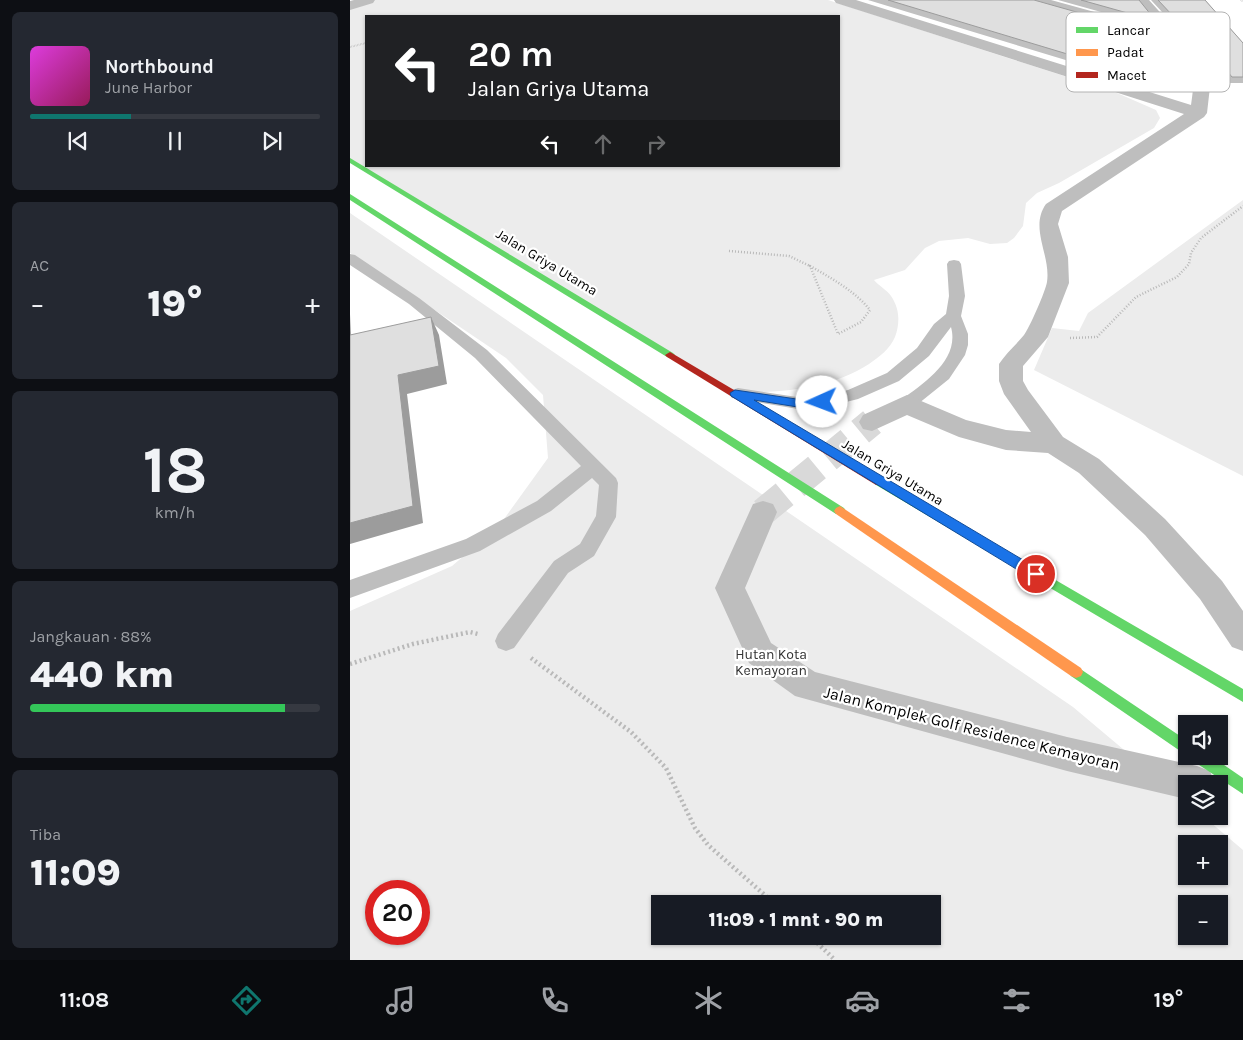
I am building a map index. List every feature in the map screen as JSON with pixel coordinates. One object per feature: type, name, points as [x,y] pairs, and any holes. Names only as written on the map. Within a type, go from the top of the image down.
[{"type":"main road","name":"Jalan Griya Utama","points":[[350,160],[842,459],[1243,696]]},
{"type":"main road","points":[[350,196],[819,496],[1178,743]]},
{"type":"main road","points":[[1211,765],[1243,787]]},
{"type":"street","points":[[350,6],[368,0]]},
{"type":"street","points":[[841,0],[1066,71]]},
{"type":"street","points":[[1035,0],[1078,12]]},
{"type":"street","points":[[1141,0],[1152,12]]},
{"type":"street","points":[[1132,92],[1198,113]]},
{"type":"street","points":[[1201,92],[1198,113],[1053,208],[1048,224],[1057,257],[1058,283],[1036,337],[1011,364],[1011,381],[1017,394],[1054,444],[1089,466],[1155,527],[1211,590],[1243,637]]},
{"type":"street","points":[[872,422],[907,404],[959,428],[1006,440],[1054,444]]},
{"type":"street","name":"Jalan Komplek Golf Residence Kemayoran","points":[[763,512],[730,588],[760,653],[807,685],[1058,751],[1178,779]]},
{"type":"street","points":[[1228,791],[1243,794]]},
{"type":"lane","points":[[350,258],[414,301],[481,354],[609,483],[606,517],[587,550],[561,567],[506,641]]},
{"type":"lane","points":[[907,404],[926,391],[954,360],[960,342],[960,332],[953,316],[957,291],[954,264]]},
{"type":"lane","points":[[735,393],[810,405],[852,395],[893,377],[905,369],[923,352],[940,328],[953,316]]},
{"type":"lane","points":[[350,589],[473,545],[544,506],[593,467]]},
{"type":"path","points":[[350,47],[365,43]]},
{"type":"path","points":[[1036,337],[1089,339],[1097,337],[1136,297],[1177,278],[1189,264],[1191,253],[1200,238],[1243,206]]},
{"type":"path","points":[[729,251],[789,256],[810,266],[868,305],[870,310],[865,318],[838,334],[810,266]]},
{"type":"path","points":[[350,664],[413,644],[470,632],[506,641],[631,732],[666,768],[695,828],[708,845],[765,895]]},
{"type":"path","points":[[819,945],[835,960]]},
{"type":"green space","points":[[367,0],[828,0],[1066,77],[1066,92],[1117,93],[1156,110],[1160,118],[1154,128],[1059,183],[1037,193],[1026,203],[1023,226],[1014,238],[1007,243],[990,244],[968,238],[939,241],[925,248],[905,270],[874,280],[894,301],[898,311],[898,327],[895,337],[887,349],[869,364],[853,373],[821,384],[770,392],[735,393],[350,160],[350,6]]},
{"type":"green space","points":[[1243,200],[1243,476],[1034,370],[1052,328],[1079,331],[1088,313]]},
{"type":"green space","name":"Hutan Kota Kemayoran","points":[[350,213],[1073,707],[1178,795],[1178,825],[1214,825],[1225,835],[1178,835],[1178,885],[1228,885],[1228,837],[1243,850],[1243,960],[350,960],[350,611],[452,566],[499,526],[548,458],[543,395],[506,358],[350,253]]},
{"type":"building","points":[[888,0],[1034,0],[1076,12],[1066,12],[1066,54]]},
{"type":"building","points":[[1081,0],[1139,0],[1149,12],[1124,12]]},
{"type":"building","points":[[1158,0],[1205,0],[1216,12],[1169,12]]},
{"type":"building","points":[[1230,28],[1243,43],[1243,77],[1232,77],[1230,75]]},
{"type":"building","points":[[431,317],[439,366],[398,375],[413,506],[350,523],[350,335]]},
{"type":"tunnel","points":[[763,512],[872,422]]},
{"type":"traffic: fast","points":[[350,160],[670,355]]},
{"type":"traffic: fast","points":[[350,196],[840,511]]},
{"type":"traffic: fast","points":[[880,482],[1243,696]]},
{"type":"traffic: fast","points":[[1076,672],[1178,742]]},
{"type":"traffic: fast","points":[[1211,765],[1243,787]]},
{"type":"traffic: slow","points":[[840,511],[1076,672]]},
{"type":"traffic: jam","points":[[670,355],[880,482]]},
{"type":"route","points":[[822,402],[810,405],[735,393],[1036,574]]}]
